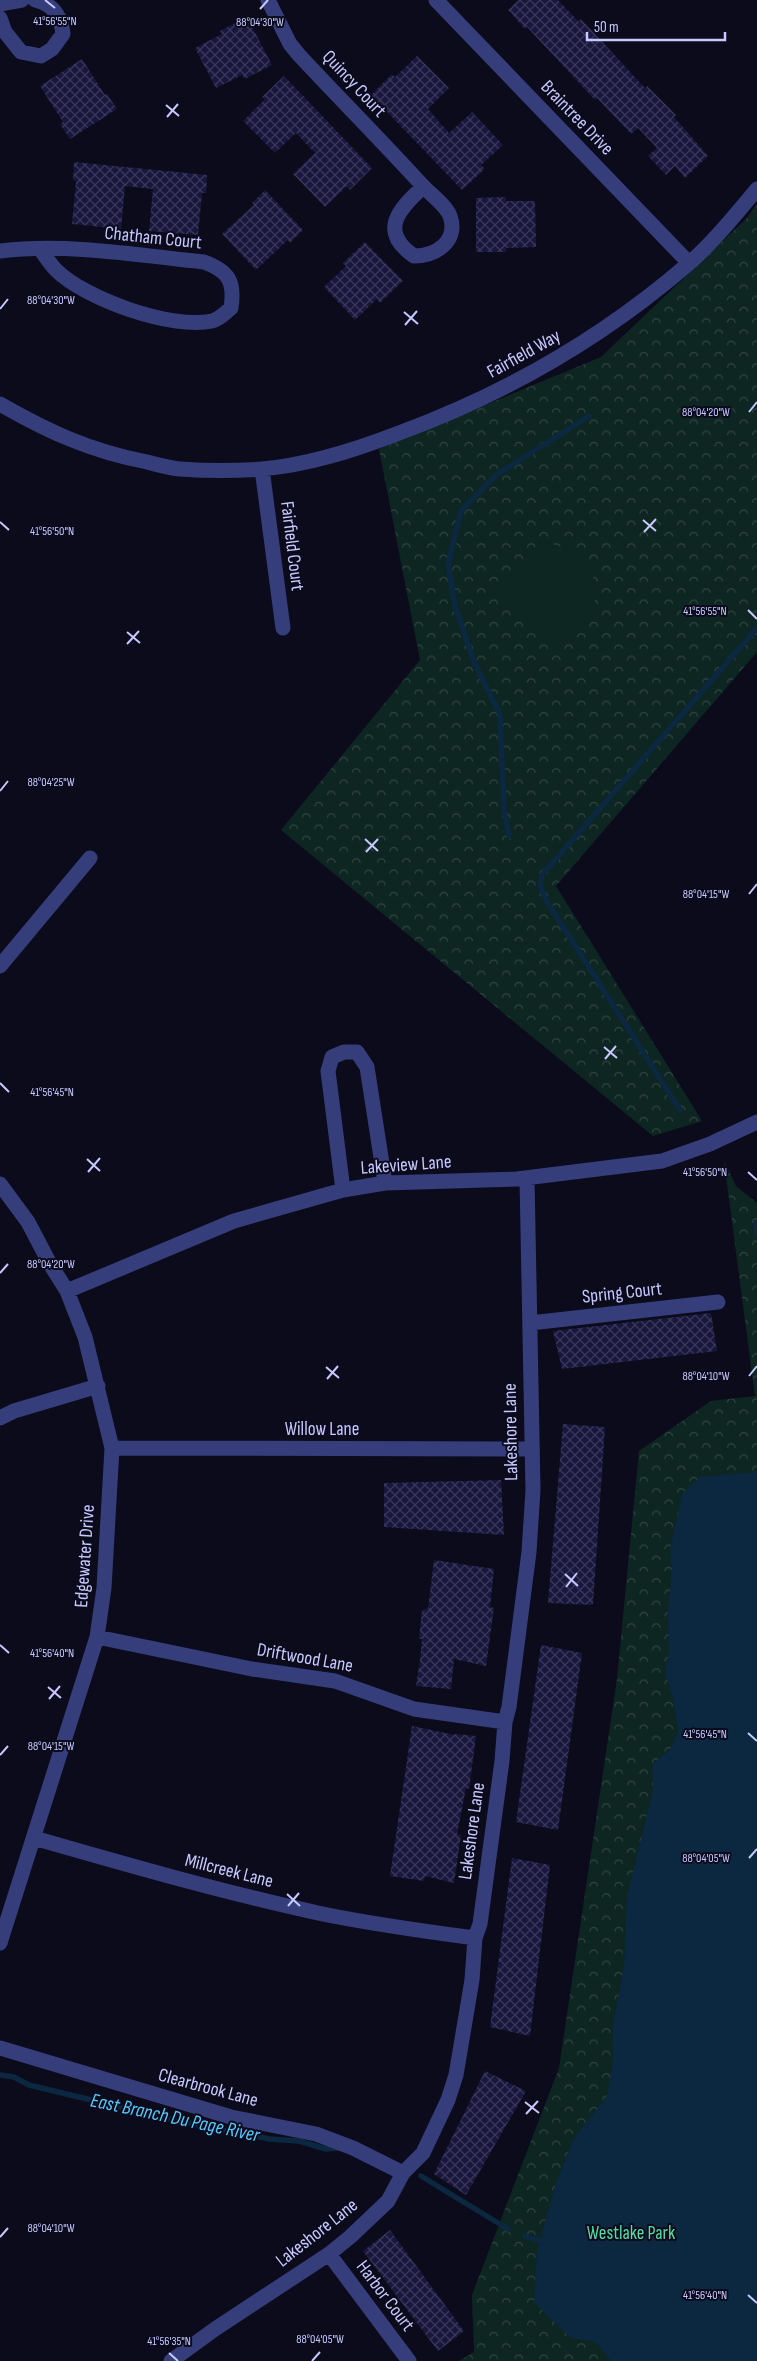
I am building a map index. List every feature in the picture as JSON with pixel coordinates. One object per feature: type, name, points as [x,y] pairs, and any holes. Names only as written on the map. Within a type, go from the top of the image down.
[{"type":"street","points":[[0,4],[22,0]]},
{"type":"street","points":[[0,18],[5,32],[21,52],[41,56],[52,50],[63,34],[62,22],[54,9],[35,0]]},
{"type":"street","name":"Quincy Court","points":[[268,0],[290,44],[299,55],[423,186],[450,215],[452,226],[445,245],[429,256],[414,256],[398,241],[395,231],[396,218],[402,206],[423,186]]},
{"type":"street","name":"Braintree Drive","points":[[436,0],[689,264]]},
{"type":"street","name":"Fairfield Way","points":[[0,404],[59,436],[124,458],[179,469],[262,469],[319,460],[377,442],[474,404],[519,382],[598,334],[689,264],[757,189]]},
{"type":"street","name":"Chatham Court","points":[[0,251],[40,249],[85,250],[204,262],[218,267],[226,274],[232,285],[233,297],[231,308],[223,316],[212,321],[168,320],[137,313],[105,300],[76,285],[56,270],[40,249]]},
{"type":"street","name":"Fairfield Court","points":[[262,469],[283,628]]},
{"type":"street","points":[[0,966],[90,858]]},
{"type":"street","points":[[343,1190],[328,1071],[332,1057],[344,1052],[357,1052],[367,1067],[385,1183]]},
{"type":"street","name":"Lakeview Lane","points":[[67,1291],[234,1221],[343,1190],[385,1183],[527,1178],[662,1161],[710,1144],[757,1122]]},
{"type":"street","name":"Lakeshore Lane","points":[[171,2361],[215,2329],[329,2254],[350,2238],[388,2200],[403,2173],[424,2153],[448,2100],[456,2075],[472,1980],[475,1938],[481,1914],[529,1552],[533,1490],[527,1178]]},
{"type":"street","name":"Edgewater Drive","points":[[0,1184],[28,1222],[50,1264],[67,1291],[84,1337],[98,1386],[112,1448],[104,1588],[98,1637],[34,1838],[3,1922],[0,1942]]},
{"type":"street","name":"Spring Court","points":[[530,1324],[718,1302]]},
{"type":"street","points":[[0,1418],[14,1411],[98,1386]]},
{"type":"street","name":"Willow Lane","points":[[112,1448],[531,1449]]},
{"type":"street","name":"Driftwood Lane","points":[[98,1637],[252,1669],[335,1681],[414,1709],[505,1722]]},
{"type":"street","name":"Millcreek Lane","points":[[34,1838],[214,1889],[309,1911],[383,1926],[475,1938]]},
{"type":"street","name":"Clearbrook Lane","points":[[0,2048],[231,2117],[323,2136],[353,2148],[403,2173]]},
{"type":"street","name":"Harbor Court","points":[[329,2254],[409,2361]]},
{"type":"green space","points":[[757,204],[757,652],[556,886],[702,1121],[653,1136],[281,830],[420,660],[379,449],[601,357],[746,219]]},
{"type":"green space","points":[[541,540],[564,548],[589,565],[598,593],[590,611],[558,641],[552,643],[501,593],[502,586]]},
{"type":"green space","name":"Westlake Park","points":[[724,1161],[736,1186],[757,1203],[757,2361],[459,2361],[474,2352],[472,2295],[559,2068],[617,1679],[639,1451],[711,1401],[755,1396]]},
{"type":"water","name":"Westlake Park","points":[[757,1472],[757,2361],[611,2361],[596,2342],[571,2338],[534,2302],[537,2251],[556,2183],[574,2138],[607,2096],[613,2060],[613,2024],[624,1966],[627,1897],[653,1790],[653,1764],[672,1747],[678,1731],[673,1699],[665,1672],[669,1652],[668,1612],[672,1569],[670,1550],[682,1494],[700,1477]]},
{"type":"building","points":[[518,0],[558,0],[579,22],[581,19],[645,88],[647,86],[676,115],[674,117],[708,156],[685,178],[675,166],[666,175],[648,156],[657,148],[638,128],[631,134],[597,98],[595,100],[527,27],[525,29],[508,10]]},
{"type":"building","points":[[247,17],[272,65],[245,79],[242,75],[216,88],[195,48],[222,34],[220,31]]},
{"type":"building","points":[[417,56],[449,88],[428,109],[449,133],[472,112],[503,145],[481,165],[485,169],[462,190],[371,95],[392,74],[395,77]]},
{"type":"building","points":[[82,59],[105,95],[107,94],[117,109],[70,139],[60,124],[63,122],[40,86]]},
{"type":"building","points":[[284,76],[372,168],[350,190],[347,186],[325,207],[293,174],[315,153],[296,133],[275,153],[243,121],[265,99],[262,97]]},
{"type":"building","points":[[74,162],[207,175],[206,193],[202,193],[198,235],[149,231],[153,189],[125,186],[121,229],[72,224],[76,181],[73,180]]},
{"type":"building","points":[[265,190],[303,230],[290,243],[288,240],[256,270],[222,234],[254,205],[252,203]]},
{"type":"building","points":[[506,197],[506,201],[535,201],[536,247],[506,248],[506,252],[476,252],[476,198]]},
{"type":"building","points":[[365,242],[403,281],[380,303],[377,299],[355,320],[324,287],[346,266],[343,263]]},
{"type":"building","points":[[711,1313],[717,1351],[562,1369],[553,1331]]},
{"type":"building","points":[[563,1424],[605,1427],[593,1605],[548,1603]]},
{"type":"building","points":[[501,1480],[504,1535],[384,1527],[384,1483]]},
{"type":"building","points":[[434,1560],[494,1569],[490,1607],[494,1608],[486,1666],[454,1659],[451,1689],[416,1686],[422,1639],[419,1639],[422,1610],[428,1609]]},
{"type":"building","points":[[541,1645],[582,1653],[558,1830],[516,1822]]},
{"type":"building","points":[[412,1726],[455,1735],[476,1736],[469,1789],[466,1788],[457,1834],[461,1835],[454,1883],[425,1876],[424,1881],[390,1876]]},
{"type":"building","points":[[512,1858],[550,1865],[530,2036],[490,2027]]},
{"type":"building","points":[[485,2071],[526,2091],[466,2195],[434,2174]]},
{"type":"building","points":[[390,2230],[464,2331],[438,2351],[363,2251]]},
{"type":"waterway","points":[[509,836],[504,810],[500,714],[474,662],[455,606],[448,565],[461,511],[496,475],[589,416]]},
{"type":"waterway","points":[[680,1110],[546,900],[540,886],[542,875],[757,628]]},
{"type":"waterway","points":[[756,1223],[757,1234]]},
{"type":"waterway","name":"East Branch Du Page River","points":[[1,2075],[14,2077],[29,2085],[183,2122],[270,2139],[299,2141],[326,2149],[339,2148]]},
{"type":"waterway","name":"East Branch Du Page River","points":[[421,2176],[508,2229]]},
{"type":"waterway","name":"East Branch Du Page River","points":[[525,2236],[547,2241]]}]
